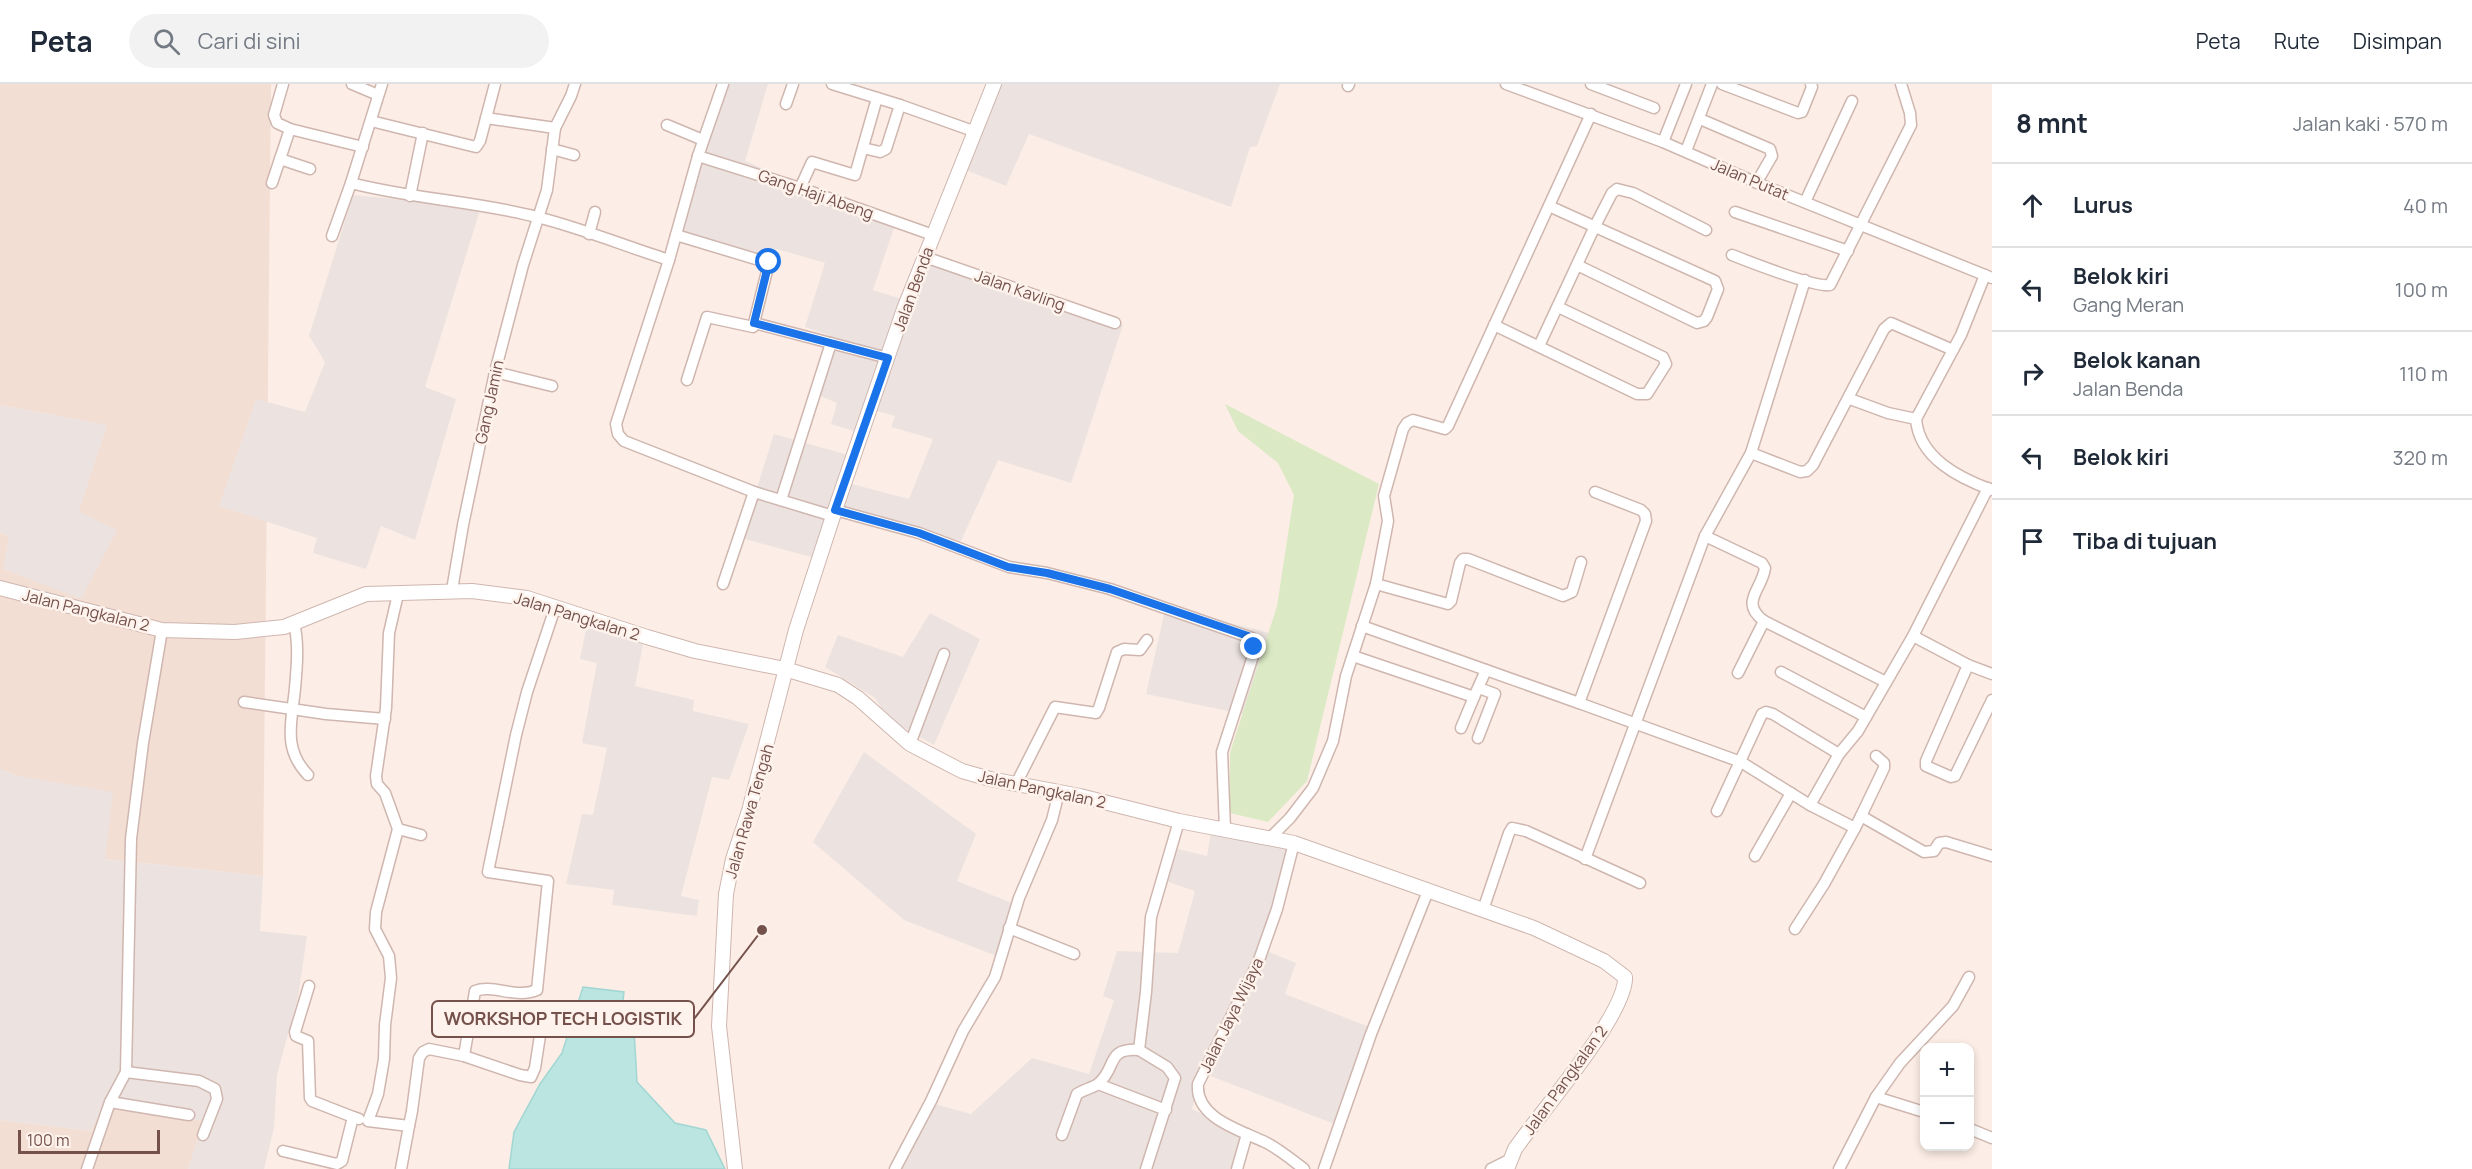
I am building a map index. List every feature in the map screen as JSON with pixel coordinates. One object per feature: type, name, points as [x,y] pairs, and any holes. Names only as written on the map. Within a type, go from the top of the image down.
[{"type":"street","points":[[283,84],[274,115],[277,123],[290,129],[363,147]]},
{"type":"street","points":[[332,236],[363,147],[380,89],[352,84]]},
{"type":"street","points":[[371,121],[476,147],[479,144],[495,84]]},
{"type":"street","name":"Gang Jamin","points":[[452,591],[463,525],[495,372],[547,189],[555,128],[575,84]]},
{"type":"street","points":[[723,84],[698,156],[669,260],[616,424],[618,434],[624,441],[754,492],[919,533],[1008,567],[1047,573],[1110,589],[1252,638],[1254,641],[1253,656],[1222,752],[1225,829]]},
{"type":"street","points":[[786,104],[793,84]]},
{"type":"street","points":[[832,84],[976,132]]},
{"type":"street","name":"Jalan Benda","points":[[785,669],[834,513],[904,309],[994,84]]},
{"type":"street","name":"Jalan Putat","points":[[1510,84],[1664,142],[1988,276]]},
{"type":"street","points":[[1591,84],[1654,108]]},
{"type":"street","points":[[1664,142],[1686,84]]},
{"type":"street","points":[[1686,151],[1712,84]]},
{"type":"street","points":[[1722,84],[1798,113],[1802,112],[1812,87],[1811,84]]},
{"type":"street","points":[[1732,255],[1805,280],[1830,285],[1911,126],[1910,113],[1901,84]]},
{"type":"street","points":[[800,188],[812,162],[855,175],[877,98]]},
{"type":"street","points":[[1805,202],[1852,101]]},
{"type":"street","points":[[863,148],[880,152],[886,149],[900,105]]},
{"type":"street","points":[[1270,838],[1307,798],[1324,766],[1336,730],[1342,690],[1376,584],[1388,521],[1384,496],[1403,429],[1413,420],[1439,429],[1449,426],[1591,114]]},
{"type":"street","points":[[486,118],[555,128]]},
{"type":"street","points":[[1700,119],[1770,148],[1772,156],[1761,175]]},
{"type":"street","points":[[667,125],[704,140]]},
{"type":"street","points":[[272,183],[290,129]]},
{"type":"street","points":[[410,196],[423,133]]},
{"type":"street","points":[[552,150],[574,155]]},
{"type":"street","name":"Gang Haji Abeng","points":[[698,156],[800,188],[933,235]]},
{"type":"street","points":[[280,159],[310,169]]},
{"type":"street","points":[[351,183],[410,196],[460,202],[538,217],[669,260]]},
{"type":"street","points":[[1539,346],[1595,226],[1612,193],[1617,189],[1624,189],[1706,230]]},
{"type":"street","points":[[1549,206],[1715,281],[1718,289],[1707,317],[1704,321],[1697,323],[1577,265]]},
{"type":"street","points":[[589,234],[595,212]]},
{"type":"street","points":[[1735,212],[1848,251]]},
{"type":"street","points":[[676,235],[769,262],[751,328],[707,317],[687,380]]},
{"type":"street","name":"Jalan Kavling","points":[[926,257],[1115,323]]},
{"type":"street","points":[[1810,805],[1839,754],[1858,731],[1913,636],[1990,489],[1938,463],[1922,440],[1916,419],[1953,350],[1988,276]]},
{"type":"street","points":[[1585,859],[1705,536],[1751,453],[1805,280]]},
{"type":"street","points":[[1494,325],[1641,395],[1647,394],[1666,364],[1663,357],[1558,307]]},
{"type":"street","points":[[754,323],[888,358]]},
{"type":"street","points":[[1751,453],[1793,470],[1807,471],[1813,465],[1850,399],[1881,336],[1891,323],[1953,350]]},
{"type":"street","points":[[781,500],[831,343]]},
{"type":"street","points":[[495,372],[552,386]]},
{"type":"street","points":[[1850,399],[1888,413],[1916,419]]},
{"type":"street","points":[[723,584],[754,492]]},
{"type":"street","points":[[1578,703],[1646,521],[1645,514],[1641,510],[1595,492]]},
{"type":"street","points":[[1705,536],[1757,561],[1765,568],[1752,599],[1754,613],[1764,621],[1886,681]]},
{"type":"street","points":[[1376,584],[1448,604],[1451,601],[1460,563],[1463,559],[1468,559],[1563,596],[1572,592],[1581,562]]},
{"type":"street","name":"Jalan Pangkalan 2","points":[[0,588],[162,630],[235,632],[272,629],[294,623],[346,600],[366,594],[452,591],[498,593],[527,598],[608,626],[686,648],[785,669],[838,685],[858,698],[910,744],[962,771],[1122,806],[1179,821],[1294,843],[1534,928],[1591,954],[1611,966],[1625,977],[1625,987],[1603,1029],[1525,1134],[1508,1165]]},
{"type":"street","points":[[368,1121],[378,1094],[384,1059],[386,1015],[392,978],[389,956],[379,941],[375,929],[376,912],[399,829],[385,793],[377,784],[376,776],[384,719],[388,643],[398,594]]},
{"type":"street","points":[[464,1056],[475,991],[486,989],[526,994],[537,990],[548,880],[488,872],[516,735],[527,692],[555,608]]},
{"type":"street","points":[[1738,673],[1764,621]]},
{"type":"street","points":[[294,623],[297,636],[296,671],[291,709],[292,750],[298,764],[308,775]]},
{"type":"street","points":[[1362,626],[1742,762],[1810,805],[1838,817],[1855,828]]},
{"type":"street","points":[[87,1169],[110,1102],[126,1072],[131,839],[142,743],[162,630]]},
{"type":"street","points":[[1913,636],[1992,674]]},
{"type":"street","points":[[1016,784],[1055,707],[1096,713],[1100,708],[1117,652],[1124,649],[1140,650],[1147,640]]},
{"type":"street","points":[[910,744],[944,654]]},
{"type":"street","points":[[1353,656],[1476,692],[1495,694],[1479,738]]},
{"type":"street","points":[[1968,664],[1926,761],[1926,766],[1951,777],[1955,776],[1992,700]]},
{"type":"street","name":"Jalan Rawa Tengah","points":[[735,1169],[719,1026],[726,894],[733,860],[749,811],[785,669]]},
{"type":"street","points":[[1461,728],[1486,670]]},
{"type":"street","points":[[1781,672],[1866,717]]},
{"type":"street","points":[[243,702],[384,719]]},
{"type":"street","points":[[1717,812],[1742,762],[1762,714],[1766,712],[1839,754]]},
{"type":"street","points":[[1795,929],[1824,884],[1855,828],[1884,768],[1884,763],[1876,756]]},
{"type":"street","points":[[895,1169],[931,1101],[963,1031],[995,977],[1019,898],[1052,820],[1059,792]]},
{"type":"street","points":[[1755,856],[1791,793]]},
{"type":"street","points":[[1861,816],[1924,852],[1934,851],[1939,843],[1946,842],[1992,856]]},
{"type":"street","points":[[1138,1050],[1146,992],[1151,917],[1179,821]]},
{"type":"street","points":[[1483,910],[1512,828],[1526,831],[1640,883]]},
{"type":"street","points":[[399,829],[421,835]]},
{"type":"street","name":"Jalan Jaya Wijaya","points":[[1294,843],[1277,909],[1259,960],[1198,1084],[1198,1097],[1211,1114],[1266,1143],[1304,1169]]},
{"type":"street","points":[[1324,1169],[1371,1034],[1428,891]]},
{"type":"street","points":[[1010,928],[1074,954]]},
{"type":"street","points":[[1839,1169],[1876,1097],[1900,1063],[1953,1006],[1969,976]]},
{"type":"street","points":[[309,986],[295,1032],[296,1036],[308,1041],[312,1101],[368,1121],[409,1126]]},
{"type":"street","points":[[401,1169],[419,1058],[423,1052],[429,1049],[464,1056],[531,1077],[535,1068],[541,1029]]},
{"type":"street","points":[[1062,1135],[1077,1094],[1098,1084],[1122,1050],[1138,1050],[1167,1067],[1175,1078],[1146,1169]]},
{"type":"street","points":[[126,1072],[199,1081],[215,1089],[217,1100],[203,1135]]},
{"type":"street","points":[[1098,1084],[1166,1110]]},
{"type":"street","points":[[1876,1097],[1920,1111]]},
{"type":"street","points":[[110,1102],[189,1114]]},
{"type":"street","points":[[283,1151],[310,1164],[332,1164],[342,1161],[353,1117]]},
{"type":"street","points":[[1974,1131],[1992,1138]]},
{"type":"street","points":[[1237,1169],[1247,1134]]},
{"type":"street","points":[[1491,1169],[1508,1165]]},
{"type":"shaded area","points":[[0,84],[271,84],[263,876],[105,859],[18,776],[0,769],[0,533],[9,536],[78,511],[106,425],[0,405]]},
{"type":"shaded area","points":[[722,84],[768,84],[745,161],[896,222],[873,290],[914,303],[934,255],[1123,325],[1071,483],[998,460],[961,541],[832,511],[815,558],[741,538],[774,434],[855,457],[848,483],[909,499],[933,439],[891,427],[895,416],[865,408],[857,432],[831,424],[837,403],[818,395],[837,338],[805,327],[825,263],[777,249],[772,260],[673,230]]},
{"type":"shaded area","points":[[995,84],[1280,84],[1257,146],[1250,147],[1231,207],[1029,134],[1006,186],[961,168]]},
{"type":"shaded area","points":[[353,195],[481,207],[425,387],[456,399],[415,540],[381,526],[366,569],[313,553],[317,538],[219,506],[256,399],[305,412],[325,362],[309,336]]},
{"type":"shaded area","points":[[0,405],[107,425],[79,511],[117,530],[81,599],[3,569],[9,536],[0,533]]},
{"type":"shaded area","points":[[1166,606],[1269,633],[1243,714],[1146,694]]},
{"type":"shaded area","points":[[930,613],[980,639],[934,745],[888,719],[875,698],[825,667],[838,635],[903,657]]},
{"type":"shaded area","points":[[588,620],[644,639],[635,686],[694,700],[693,711],[749,724],[729,780],[712,777],[681,896],[699,900],[697,916],[612,905],[614,890],[566,884],[582,814],[593,815],[607,748],[582,743],[597,663],[580,659]]},
{"type":"shaded area","points":[[864,752],[976,834],[957,881],[1017,905],[999,957],[904,920],[813,842]]},
{"type":"shaded area","points":[[0,769],[18,776],[113,792],[105,859],[263,876],[260,931],[307,936],[298,997],[277,1075],[274,1128],[264,1169],[188,1169],[203,1121],[103,1106],[91,1131],[0,1120]]},
{"type":"shaded area","points":[[1211,832],[1288,846],[1260,948],[1296,963],[1285,994],[1372,1028],[1337,1125],[1203,1073],[1192,1109],[1243,1134],[1230,1169],[897,1169],[935,1104],[971,1114],[1032,1058],[1089,1074],[1114,1000],[1103,996],[1117,951],[1178,953],[1195,891],[1166,881],[1174,848],[1207,856]]},
{"type":"shaded area","points":[[103,1106],[204,1121],[188,1169],[0,1169],[0,1120],[91,1131]]},
{"type":"green space","points":[[1225,404],[1379,484],[1307,781],[1268,822],[1230,813],[1230,753],[1277,606],[1294,495],[1278,463],[1238,431]]},
{"type":"water","points":[[583,987],[624,992],[620,1026],[634,1030],[637,1082],[675,1123],[706,1130],[725,1169],[509,1169],[514,1132],[540,1084],[562,1053]]},
{"type":"place","name":"WORKSHOP TECH LOGISTIK","points":[[762,930]]},
{"type":"route","points":[[769,262],[754,323],[888,358],[835,510],[919,533],[1008,567],[1047,573],[1110,589],[1248,636],[1254,641],[1254,647]]}]
